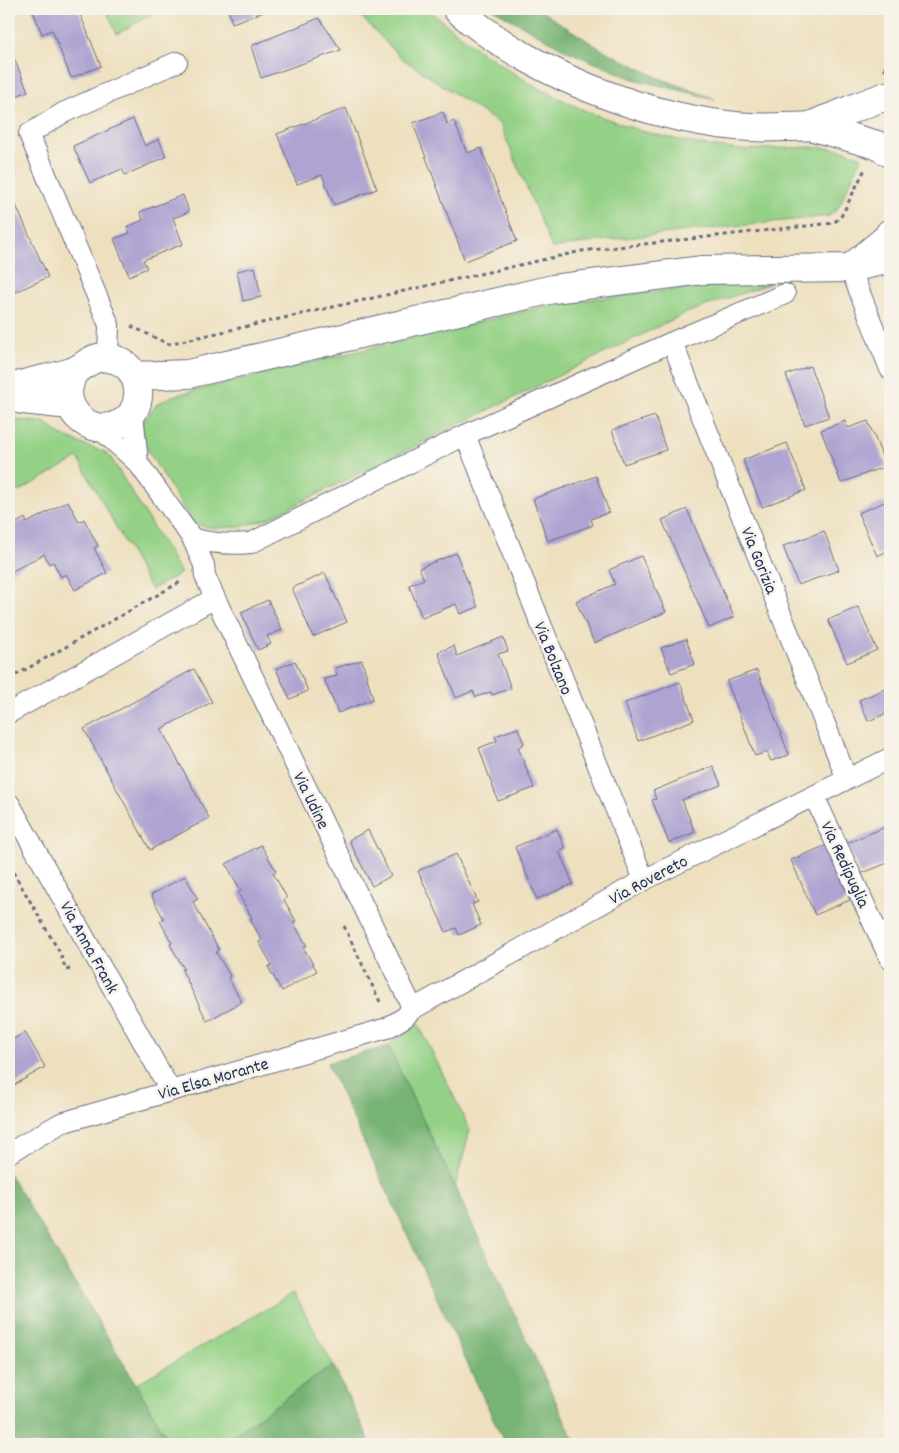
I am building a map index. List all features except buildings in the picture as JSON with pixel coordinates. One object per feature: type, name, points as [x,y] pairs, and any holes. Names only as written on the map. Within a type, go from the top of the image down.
[{"type":"street","points":[[457,9],[499,40],[535,63],[578,84],[622,100],[713,124],[761,128],[810,126],[888,95]]},
{"type":"street","points":[[108,358],[110,325],[29,134],[63,114],[177,62]]},
{"type":"street","points":[[810,126],[884,149]]},
{"type":"street","points":[[850,268],[887,238],[890,233]]},
{"type":"street","points":[[73,372],[68,392],[70,405],[74,412],[82,421],[99,428],[108,428],[119,425],[135,396],[188,374],[552,289],[703,270],[850,268],[890,259]]},
{"type":"street","points":[[850,268],[890,369]]},
{"type":"street","points":[[192,538],[209,544],[251,543],[465,435],[672,342],[785,294]]},
{"type":"street","name":"Via Gorizia","points":[[672,342],[848,779]]},
{"type":"street","points":[[9,390],[23,382],[73,372],[88,361],[100,357],[116,359],[126,366],[135,396],[138,463]]},
{"type":"street","points":[[9,396],[23,400],[70,405]]},
{"type":"street","name":"Via Udine","points":[[99,428],[138,463],[192,538],[204,565],[206,576],[215,598],[410,1006]]},
{"type":"street","name":"Via Bolzano","points":[[465,435],[644,880]]},
{"type":"street","points":[[9,713],[215,598]]},
{"type":"street","name":"Via Rovereto","points":[[410,1006],[644,880],[890,758]]},
{"type":"street","name":"Via Redipuglia","points":[[814,796],[890,959]]},
{"type":"street","name":"Via Anna Frank","points":[[9,803],[170,1090]]},
{"type":"street","name":"Via Elsa Morante","points":[[9,1153],[61,1123],[387,1028],[405,1017],[410,1006]]},
{"type":"path","points":[[888,95],[884,68],[890,61]]},
{"type":"path","points":[[110,325],[123,322],[168,344],[582,251],[833,223],[844,213],[884,149]]},
{"type":"path","points":[[9,679],[188,577]]},
{"type":"path","points":[[344,924],[382,1006]]},
{"type":"green space","points":[[106,9],[161,9],[117,34]]},
{"type":"green space","points":[[354,9],[427,9],[476,48],[532,85],[588,112],[641,131],[701,145],[743,150],[809,147],[840,149],[862,157],[838,208],[829,216],[606,240],[552,248],[500,124],[400,57]]},
{"type":"green space","points":[[493,9],[538,9],[599,48],[659,78],[715,99],[633,79],[567,51]]},
{"type":"green space","points":[[771,283],[686,313],[267,519],[240,527],[214,528],[193,524],[145,446],[142,423],[157,404],[172,396],[558,303],[705,286]]},
{"type":"green space","points":[[9,412],[14,412],[15,420],[44,422],[61,435],[105,452],[111,458],[181,573],[151,590],[78,458],[18,492],[9,475]]},
{"type":"green space","points":[[418,1023],[470,1130],[455,1187],[388,1046]]},
{"type":"green space","points":[[388,1046],[576,1444],[505,1444],[327,1063]]},
{"type":"green space","points":[[9,1173],[136,1384],[170,1444],[9,1444]]},
{"type":"green space","points":[[294,1293],[333,1365],[221,1444],[170,1444],[136,1384]]},
{"type":"green space","points":[[333,1365],[371,1444],[221,1444]]}]
